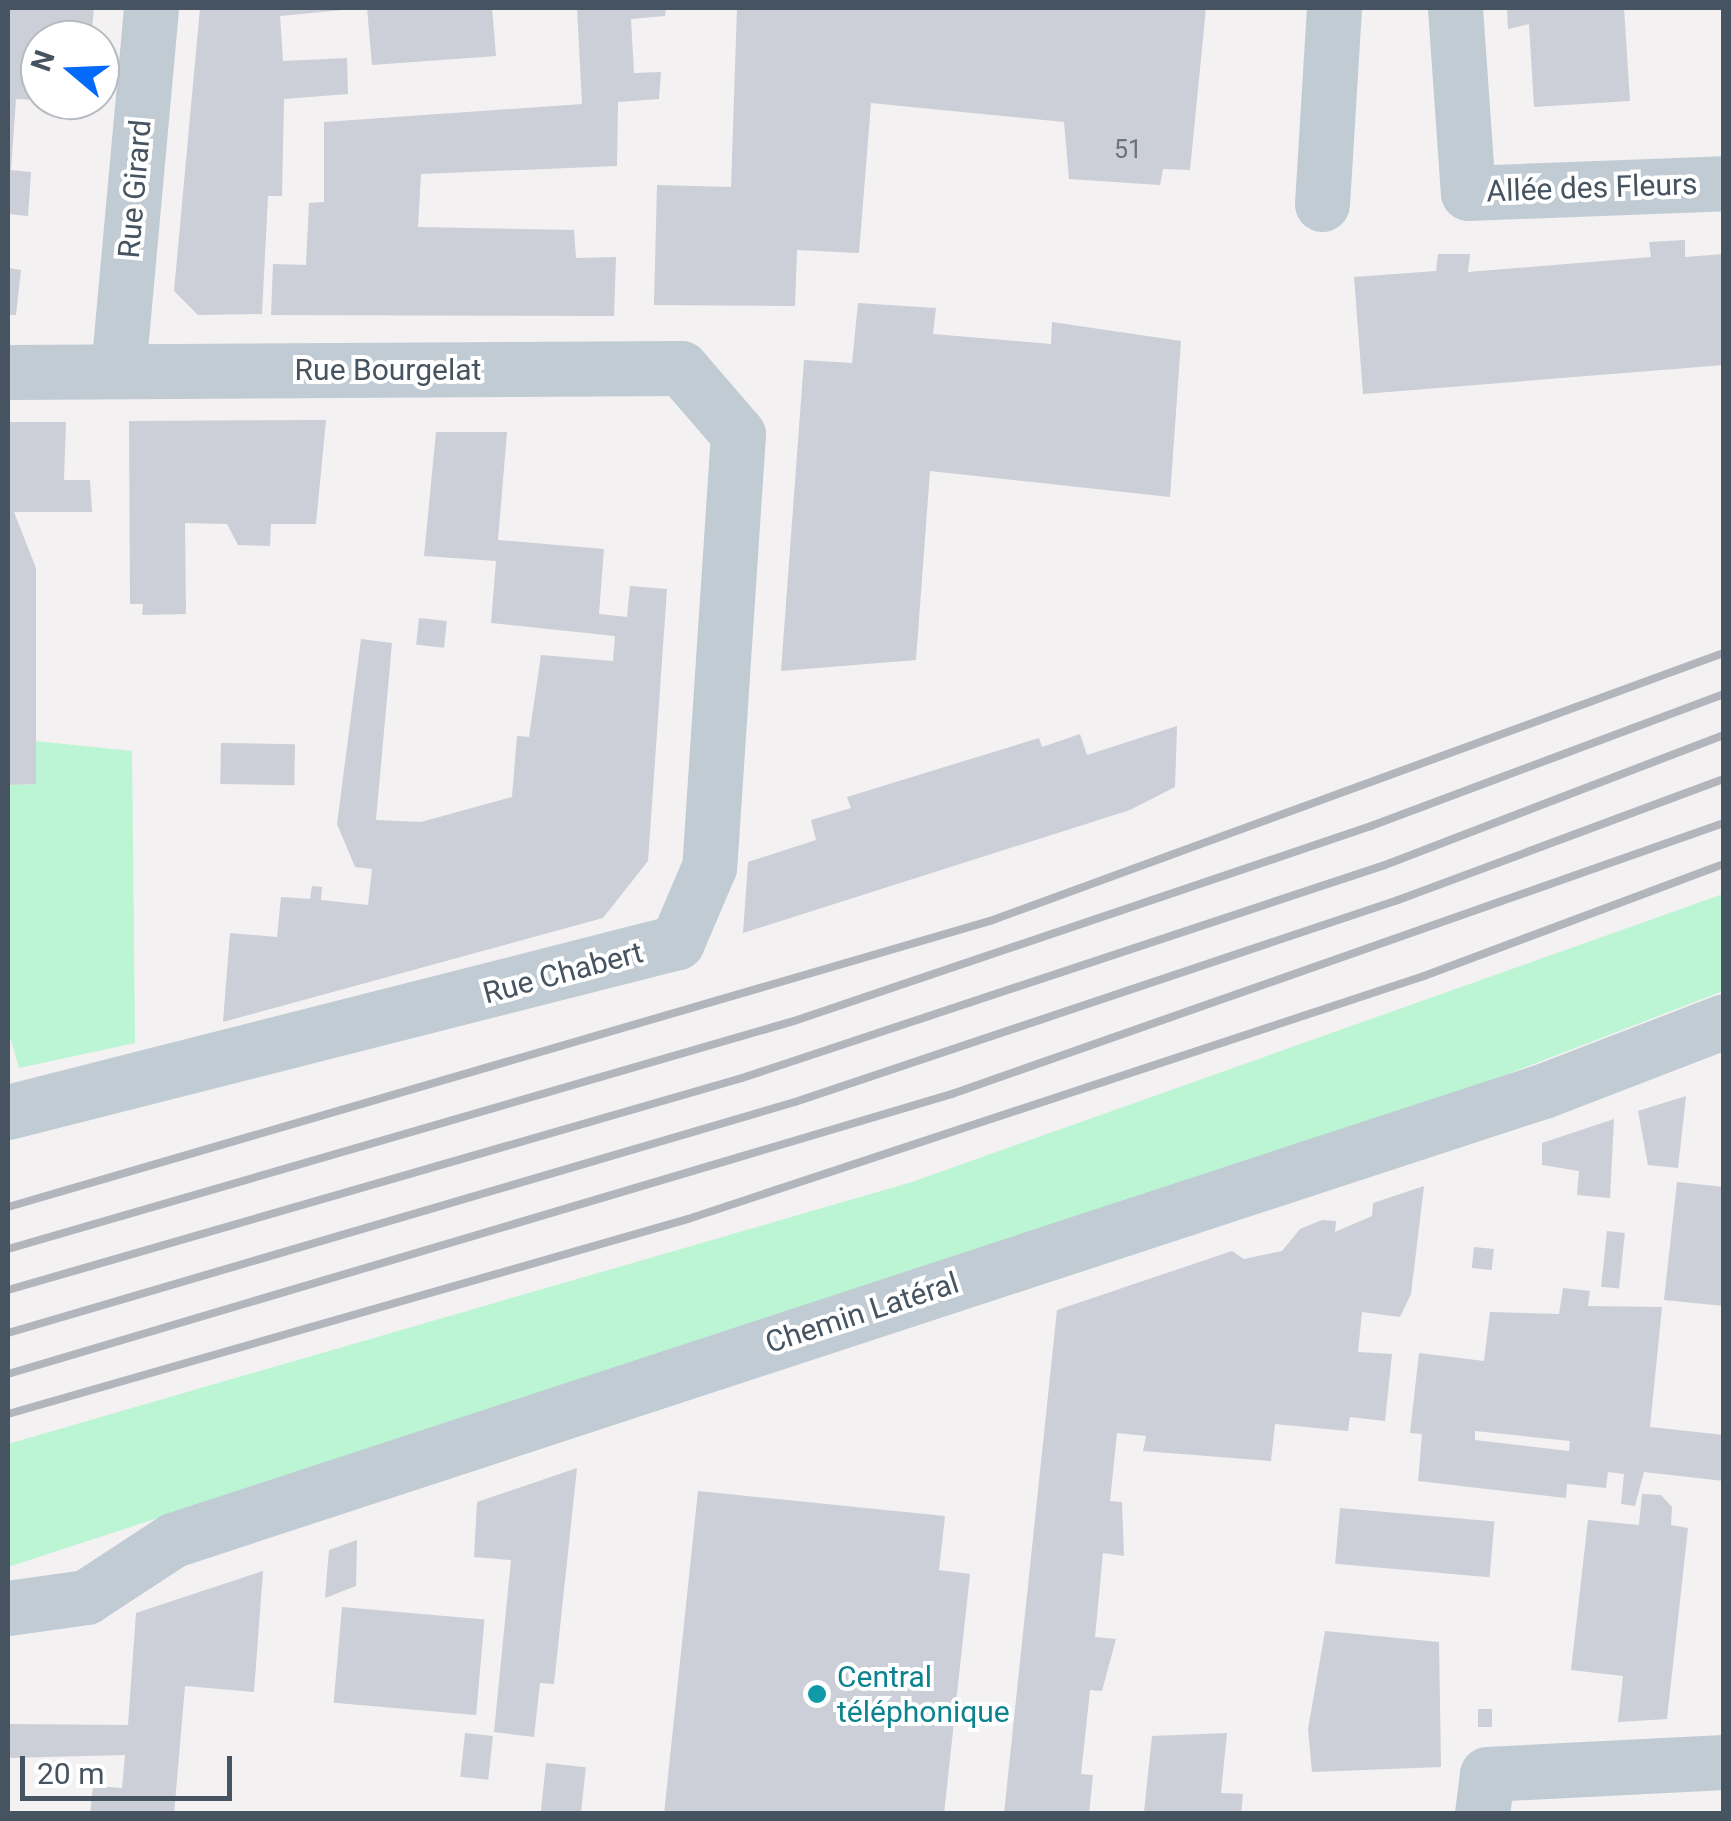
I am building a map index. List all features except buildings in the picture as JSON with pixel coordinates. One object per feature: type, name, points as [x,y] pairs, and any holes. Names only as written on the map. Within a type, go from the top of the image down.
[{"type":"street","name":"Rue Girard","points":[[118,372],[152,8]]},
{"type":"street","points":[[1322,204],[1334,8]]},
{"type":"street","name":"Allée des Fleurs","points":[[1455,8],[1468,194],[1724,183]]},
{"type":"street","name":"Rue Bourgelat","points":[[8,372],[681,368],[738,434]]},
{"type":"street","name":"Rue Chabert","points":[[8,1112],[677,942],[709,867],[738,434]]},
{"type":"street","name":"Chemin Latéral","points":[[8,1608],[86,1598],[173,1540],[1542,1091],[1724,1021]]},
{"type":"street","points":[[1482,1814],[1487,1774],[1724,1762]]},
{"type":"green space","points":[[35,741],[132,751],[135,1043],[19,1068],[8,1030],[8,785],[35,784]]},
{"type":"green space","points":[[1723,894],[1723,991],[1456,1094],[8,1567],[8,1444],[912,1182]]},
{"type":"railway","points":[[8,1207],[990,921],[1724,653]]},
{"type":"railway","points":[[8,1249],[794,1021],[1371,826],[1724,694]]},
{"type":"railway","points":[[8,1290],[742,1078],[1385,865],[1724,735]]},
{"type":"railway","points":[[8,1333],[795,1102],[1398,900],[1724,779]]},
{"type":"railway","points":[[8,1374],[952,1094],[1724,823]]},
{"type":"railway","points":[[8,1414],[688,1219],[1424,976],[1724,864]]},
{"type":"place","name":"Central téléphonique","points":[[817,1694]]}]
